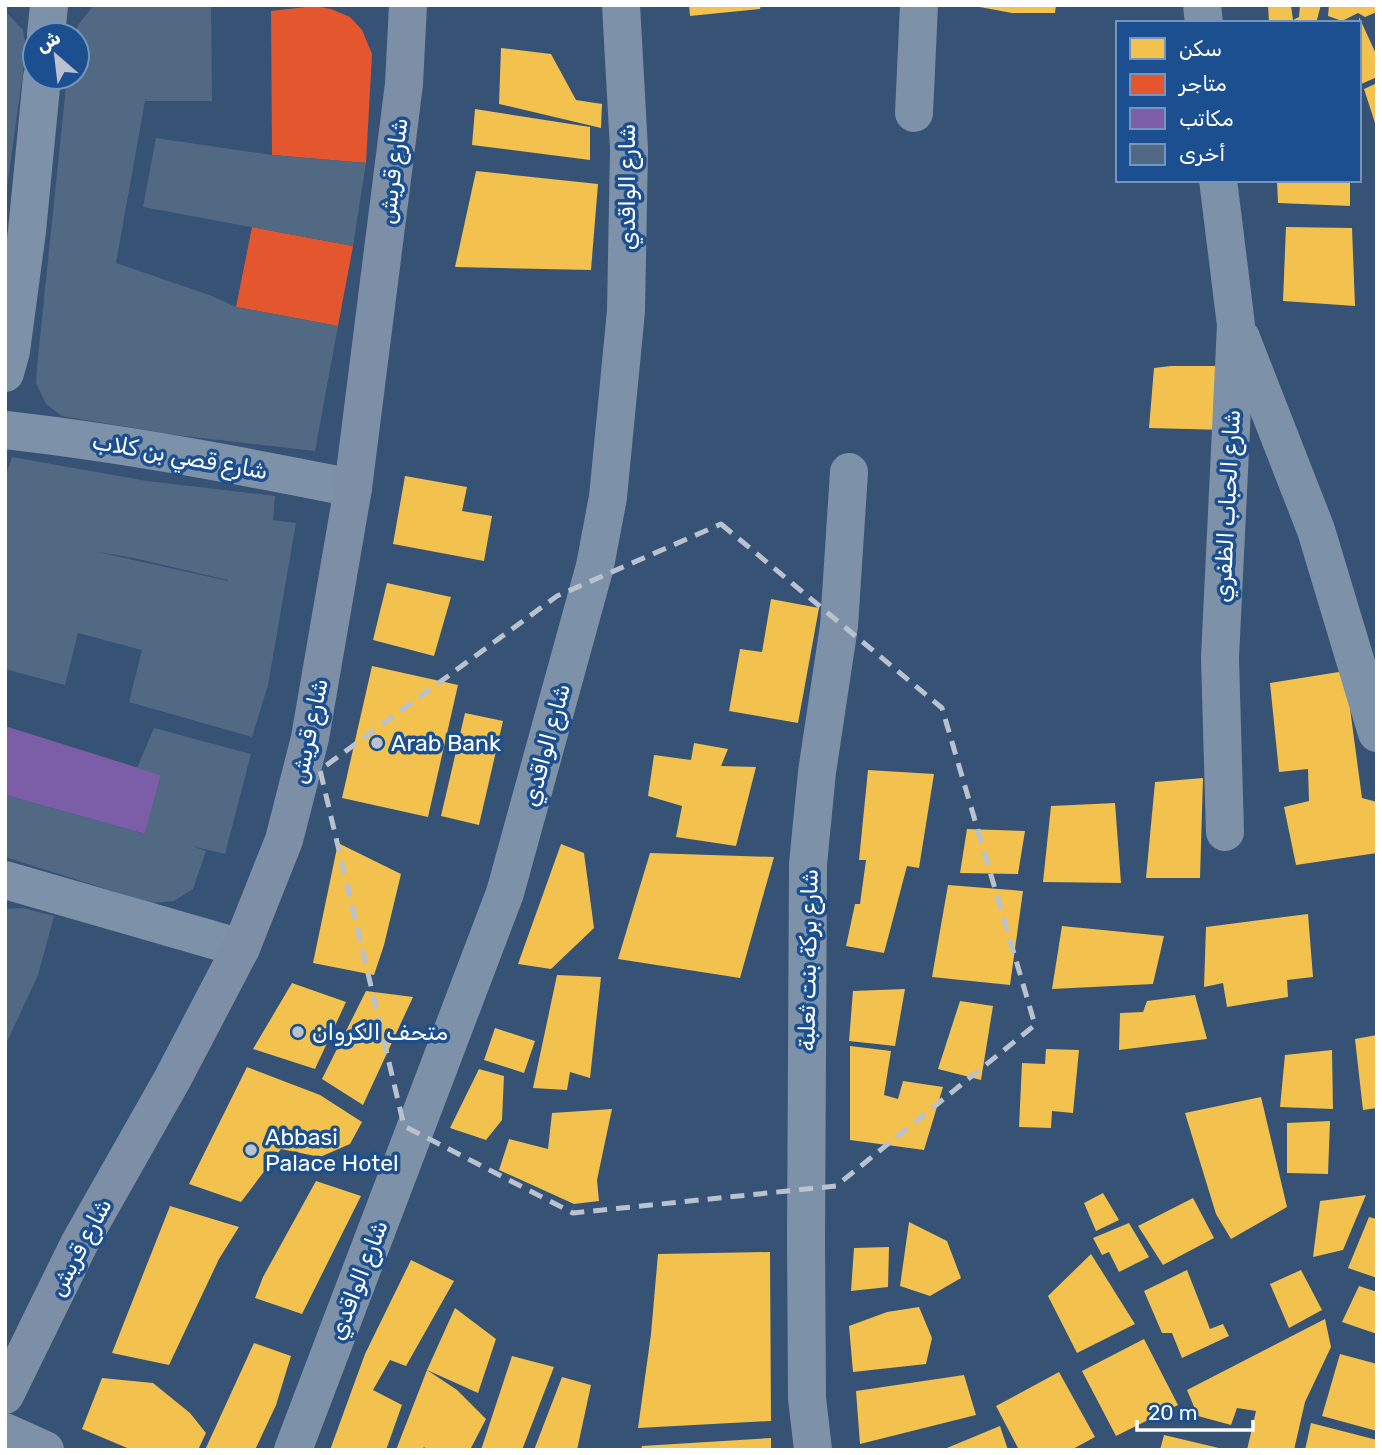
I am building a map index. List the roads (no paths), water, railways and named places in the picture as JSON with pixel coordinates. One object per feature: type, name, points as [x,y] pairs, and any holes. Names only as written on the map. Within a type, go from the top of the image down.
[{"type":"main road","name":"شارع قريش","points":[[5,1395],[79,1244],[173,1078],[242,948],[284,840],[310,738],[353,488],[404,84],[408,5]]},
{"type":"street","name":"شارع الواقدي","points":[[293,1450],[505,893],[595,566],[608,497],[626,311],[629,149],[621,5]]},
{"type":"street","points":[[914,113],[919,5]]},
{"type":"street","points":[[5,373],[11,351],[27,231],[41,91]]},
{"type":"street","name":"شارع الحباب الظفري","points":[[1218,182],[1236,325],[1220,659],[1224,832]]},
{"type":"street","points":[[1236,325],[1316,530],[1377,733]]},
{"type":"street","name":"شارع قصي بن كلاب","points":[[5,430],[74,438],[223,462],[353,488]]},
{"type":"street","name":"شارع بركة بنت ثعلبة","points":[[813,1450],[807,1398],[808,864],[817,772],[839,626],[849,472]]},
{"type":"street","points":[[5,880],[242,948]]},
{"type":"street","points":[[5,1432],[45,1450]]},
{"type":"place","name":"Arab Bank","points":[[377,743]]},
{"type":"place","name":"متحف الكروان","points":[[298,1032]]},
{"type":"place","name":"Abbasi Palace Hotel","points":[[251,1150]]}]
